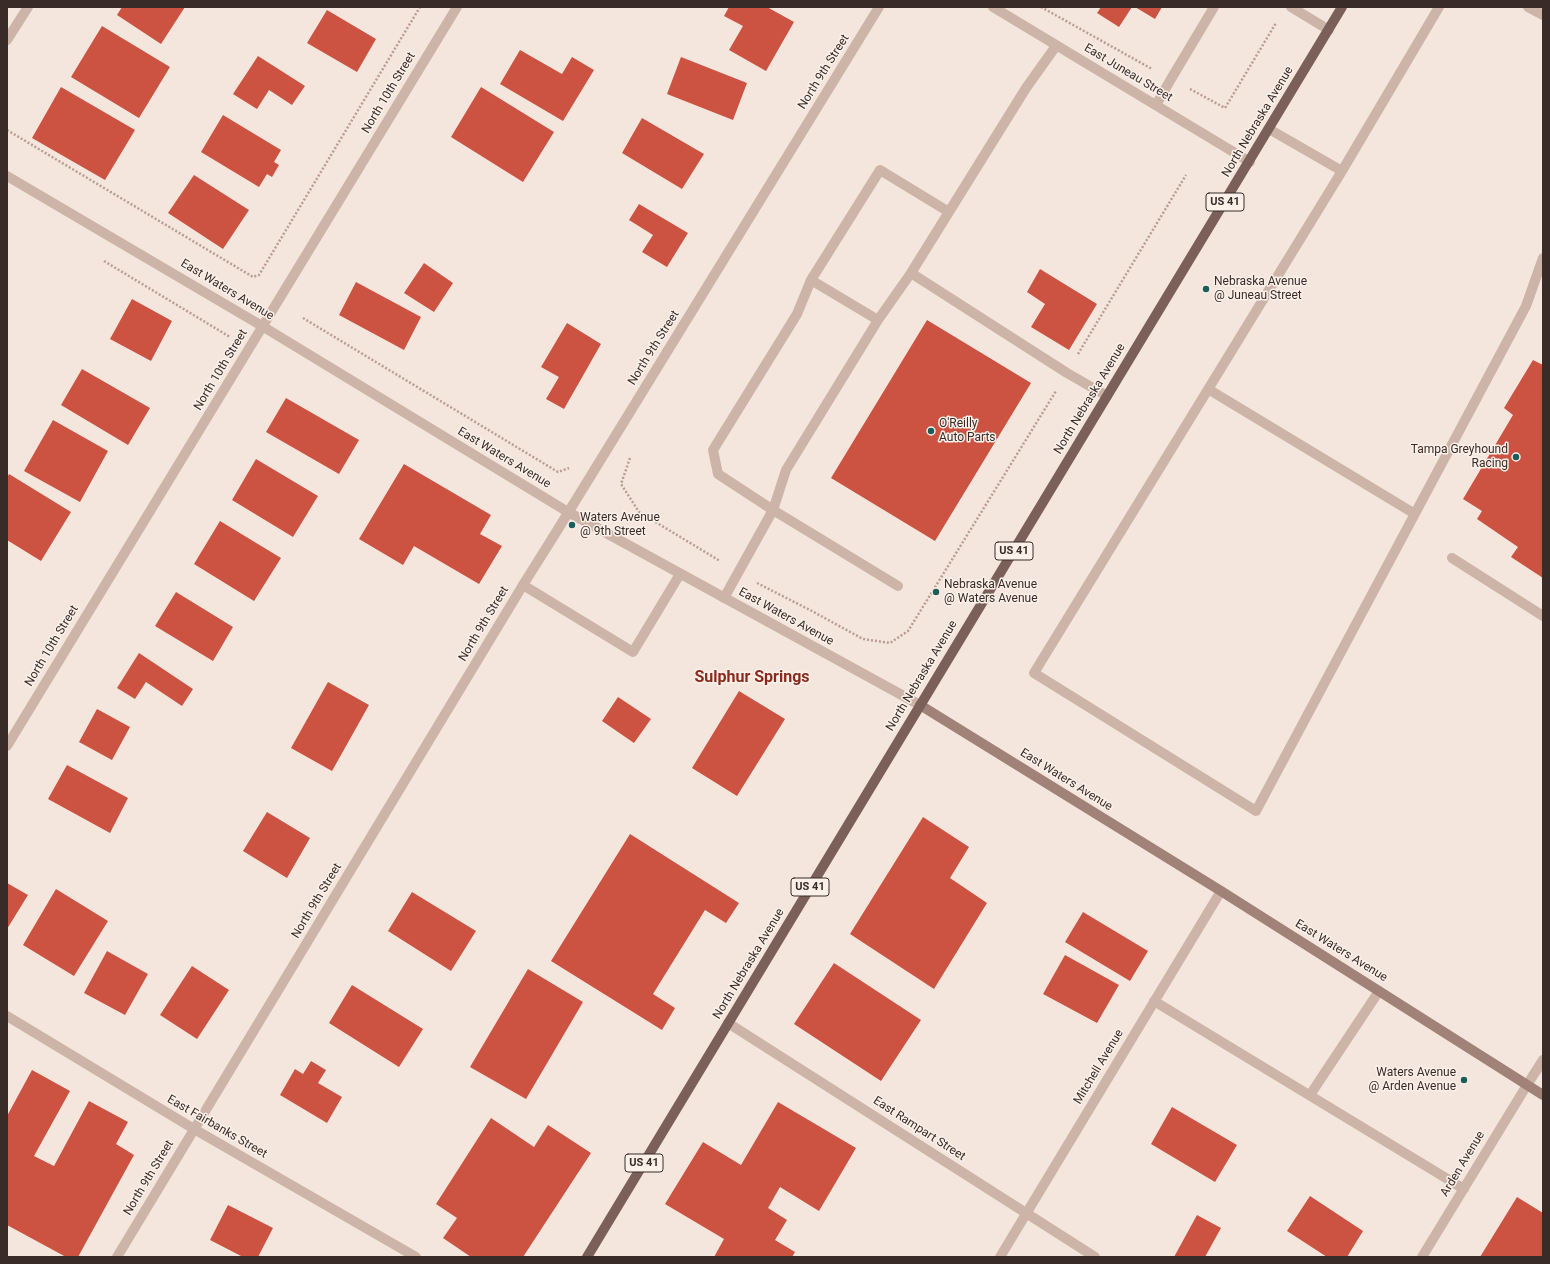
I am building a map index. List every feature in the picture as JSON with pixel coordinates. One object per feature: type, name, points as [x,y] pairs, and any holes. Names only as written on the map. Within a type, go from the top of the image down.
[{"type":"main road","name":"North Nebraska Avenue","points":[[587,1257],[1250,162],[1342,7]]},
{"type":"main road","name":"East Waters Avenue","points":[[920,705],[1221,890],[1543,1095]]},
{"type":"street","points":[[7,40],[28,7]]},
{"type":"street","name":"North 10th Street","points":[[7,746],[457,7]]},
{"type":"street","name":"North 9th Street","points":[[117,1257],[523,585],[879,7]]},
{"type":"street","name":"East Juneau Street","points":[[993,7],[1250,162]]},
{"type":"street","points":[[1156,106],[1170,79],[1214,7]]},
{"type":"street","points":[[1291,7],[1329,30]]},
{"type":"street","points":[[1439,7],[1342,171],[1034,674],[1256,811],[1526,306],[1543,258]]},
{"type":"street","points":[[1528,7],[1543,15]]},
{"type":"street","points":[[724,598],[774,510],[786,470],[878,320],[949,212],[1026,88],[1056,46]]},
{"type":"street","points":[[1269,129],[1342,171]]},
{"type":"street","points":[[898,586],[718,474],[714,450],[797,314],[811,280],[880,170],[949,212]]},
{"type":"street","name":"East Waters Avenue","points":[[7,176],[262,326],[568,512],[920,705]]},
{"type":"street","points":[[910,273],[1067,373],[1107,396]]},
{"type":"street","points":[[811,280],[878,320]]},
{"type":"street","points":[[1208,389],[1415,514]]},
{"type":"street","points":[[1452,558],[1543,616]]},
{"type":"street","points":[[523,585],[633,652],[680,574]]},
{"type":"street","name":"Mitchell Avenue","points":[[1000,1257],[1221,890]]},
{"type":"street","points":[[1310,1095],[1379,991]]},
{"type":"street","points":[[1154,1001],[1464,1189]]},
{"type":"street","name":"East Fairbanks Street","points":[[7,1016],[194,1129],[416,1257]]},
{"type":"street","name":"East Rampart Street","points":[[728,1023],[1095,1257]]},
{"type":"street","name":"Arden Avenue","points":[[1422,1257],[1543,1060]]},
{"type":"path","points":[[7,130],[253,277],[259,275],[420,7]]},
{"type":"path","points":[[101,259],[230,338]]},
{"type":"path","points":[[303,318],[558,472],[570,468]]},
{"type":"building","points":[[122,7],[185,7],[161,44],[117,15]]},
{"type":"building","points":[[729,7],[767,7],[794,22],[766,71],[729,50],[743,26],[724,16]]},
{"type":"building","points":[[1101,7],[1132,7],[1119,27],[1097,13]]},
{"type":"building","points":[[1135,7],[1162,7],[1155,19]]},
{"type":"building","points":[[327,10],[376,39],[357,72],[307,43]]},
{"type":"building","points":[[102,26],[170,67],[139,118],[71,77]]},
{"type":"building","points":[[520,50],[562,74],[572,57],[594,70],[563,121],[500,84]]},
{"type":"building","points":[[258,56],[305,86],[292,105],[269,90],[257,109],[233,94]]},
{"type":"building","points":[[681,57],[747,83],[733,120],[667,94]]},
{"type":"building","points":[[61,87],[135,130],[105,180],[32,138]]},
{"type":"building","points":[[481,87],[554,132],[523,182],[451,137]]},
{"type":"building","points":[[223,115],[281,150],[274,162],[279,165],[272,177],[267,174],[259,187],[201,152]]},
{"type":"building","points":[[642,118],[704,154],[682,189],[622,153]]},
{"type":"building","points":[[194,175],[249,210],[223,249],[168,213]]},
{"type":"building","points":[[639,204],[688,233],[667,267],[642,252],[653,235],[629,220]]},
{"type":"building","points":[[424,263],[453,283],[434,312],[404,293]]},
{"type":"building","points":[[1040,269],[1097,304],[1069,350],[1031,327],[1045,304],[1027,292]]},
{"type":"building","points":[[356,282],[421,317],[404,350],[339,315]]},
{"type":"building","points":[[132,299],[172,321],[151,361],[110,339]]},
{"type":"building","name":"O'Reilly Auto Parts","points":[[927,320],[1031,383],[935,541],[831,478]]},
{"type":"building","points":[[567,323],[601,344],[564,409],[546,399],[559,377],[541,367]]},
{"type":"building","name":"Tampa Greyhound Racing","points":[[1533,360],[1543,365],[1543,578],[1511,557],[1518,547],[1477,519],[1482,511],[1463,499],[1513,415],[1504,408]]},
{"type":"building","points":[[82,369],[150,408],[128,445],[61,405]]},
{"type":"building","points":[[286,398],[359,440],[339,474],[266,432]]},
{"type":"building","points":[[53,420],[108,451],[80,502],[24,471]]},
{"type":"building","points":[[256,459],[318,496],[293,537],[232,500]]},
{"type":"building","points":[[404,464],[491,515],[480,534],[502,546],[479,584],[414,546],[403,565],[359,539]]},
{"type":"building","points":[[9,474],[71,512],[41,561],[7,540],[7,478]]},
{"type":"building","points":[[220,521],[281,558],[254,601],[194,564]]},
{"type":"building","points":[[176,592],[233,627],[213,661],[155,626]]},
{"type":"building","points":[[139,653],[193,689],[182,706],[146,682],[135,699],[117,688]]},
{"type":"building","points":[[328,682],[369,705],[332,771],[291,748]]},
{"type":"building","points":[[739,691],[785,719],[737,796],[692,768]]},
{"type":"building","points":[[618,697],[651,719],[634,743],[602,721]]},
{"type":"building","points":[[97,709],[130,727],[112,760],[79,742]]},
{"type":"building","points":[[67,765],[128,798],[110,833],[48,799]]},
{"type":"building","points":[[267,812],[310,838],[287,878],[243,851]]},
{"type":"building","points":[[923,817],[969,847],[950,878],[987,903],[934,989],[850,934]]},
{"type":"building","points":[[630,834],[739,903],[726,923],[705,910],[653,994],[675,1008],[662,1030],[551,961]]},
{"type":"building","points":[[7,883],[28,895],[7,929]]},
{"type":"building","points":[[56,889],[108,921],[74,976],[23,945]]},
{"type":"building","points":[[412,892],[476,931],[451,971],[388,931]]},
{"type":"building","points":[[1083,912],[1148,951],[1130,981],[1065,942]]},
{"type":"building","points":[[107,951],[148,974],[125,1015],[84,993]]},
{"type":"building","points":[[1065,955],[1119,985],[1097,1023],[1043,994]]},
{"type":"building","points":[[834,963],[921,1020],[881,1081],[794,1024]]},
{"type":"building","points":[[192,966],[229,990],[197,1039],[160,1015]]},
{"type":"building","points":[[528,969],[583,1002],[526,1099],[470,1067]]},
{"type":"building","points":[[352,985],[423,1029],[399,1067],[329,1023]]},
{"type":"building","points":[[311,1061],[326,1070],[318,1083],[342,1097],[327,1123],[280,1095],[295,1069],[303,1074]]},
{"type":"building","points":[[32,1070],[70,1091],[34,1156],[54,1166],[89,1101],[128,1122],[116,1144],[134,1155],[78,1257],[66,1257],[7,1225],[7,1116]]},
{"type":"building","points":[[778,1102],[856,1148],[819,1211],[780,1187],[768,1208],[787,1220],[775,1240],[795,1252],[792,1257],[714,1257],[724,1239],[665,1204],[703,1142],[741,1165]]},
{"type":"building","points":[[1172,1107],[1237,1145],[1215,1182],[1151,1144]]},
{"type":"building","points":[[491,1118],[534,1147],[548,1125],[591,1153],[523,1257],[471,1257],[443,1238],[457,1218],[436,1204]]},
{"type":"building","points":[[1310,1196],[1363,1231],[1347,1257],[1327,1257],[1287,1231]]},
{"type":"building","points":[[1517,1197],[1543,1213],[1543,1257],[1480,1257]]},
{"type":"building","points":[[228,1205],[273,1228],[258,1257],[243,1257],[210,1240]]},
{"type":"building","points":[[1197,1215],[1221,1228],[1205,1257],[1174,1257]]},
{"type":"place","name":"Nebraska Avenue @ Juneau Street","points":[[1206,289]]},
{"type":"place","name":"O'Reilly Auto Parts","points":[[931,431]]},
{"type":"place","name":"Tampa Greyhound Racing","points":[[1516,457]]},
{"type":"place","name":"Waters Avenue @ 9th Street","points":[[572,525]]},
{"type":"place","name":"Nebraska Avenue @ Waters Avenue","points":[[936,592]]},
{"type":"place","name":"Waters Avenue @ Arden Avenue","points":[[1464,1080]]},
{"type":"district","name":"Sulphur Springs","points":[[752,678]]}]
